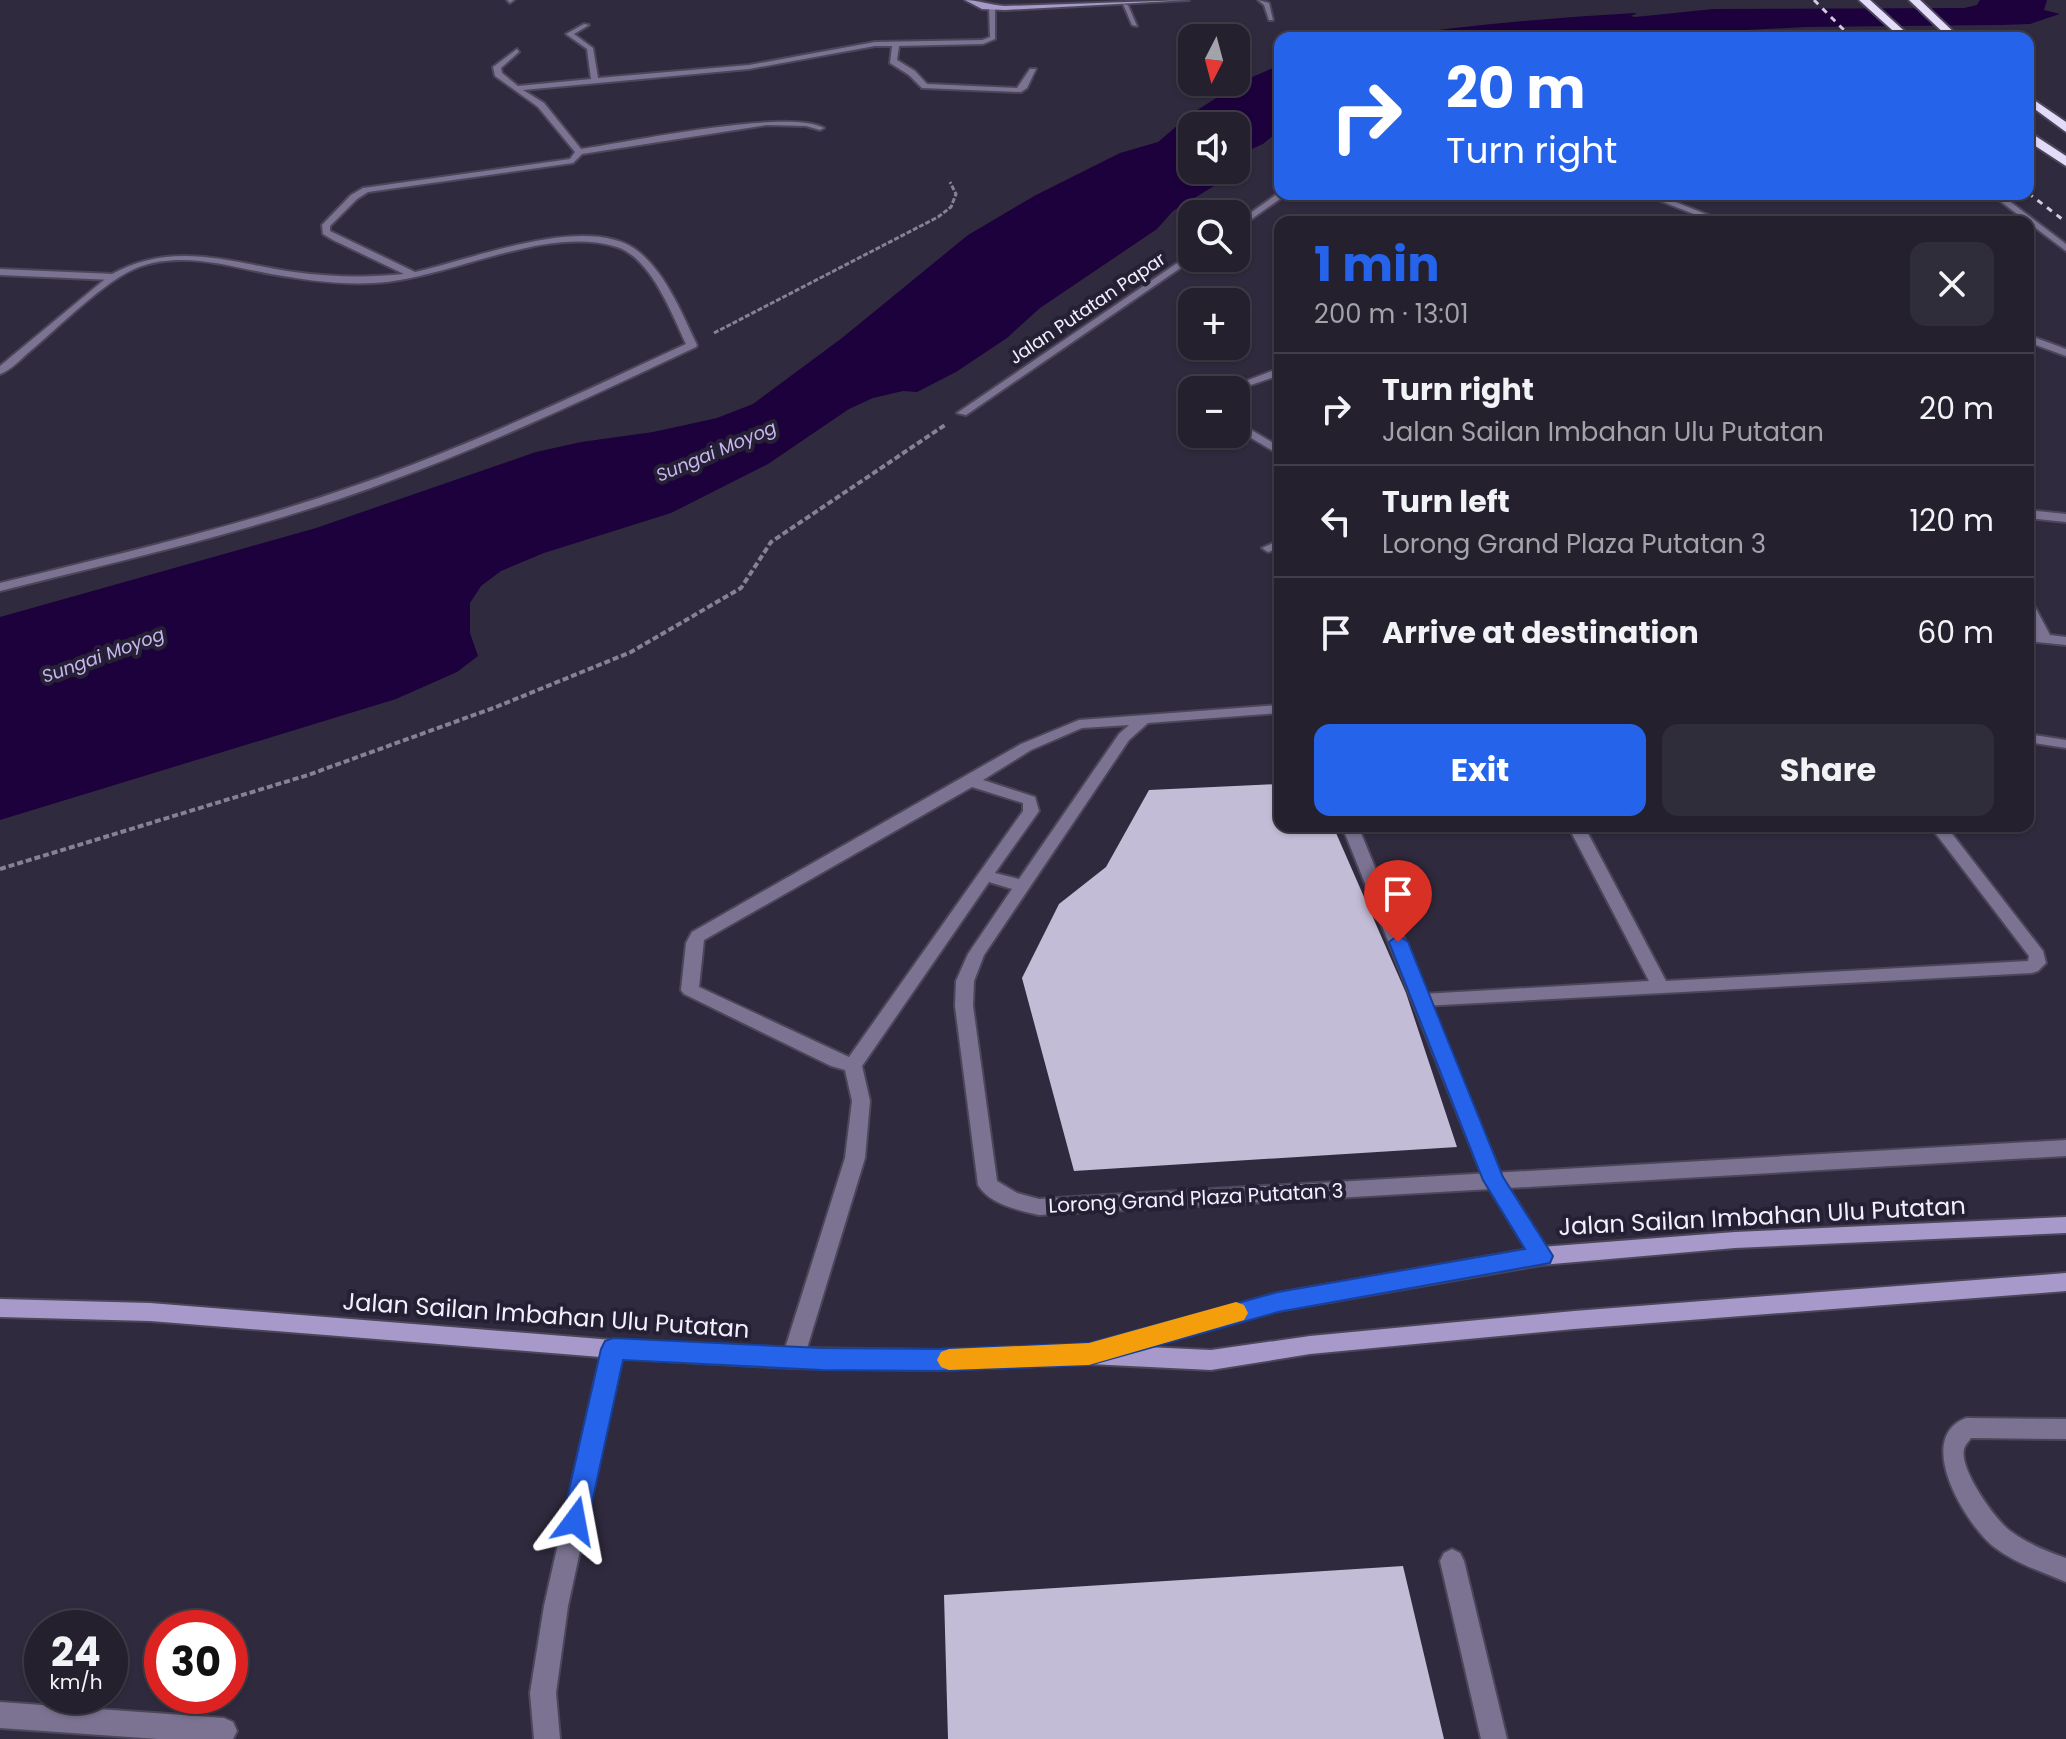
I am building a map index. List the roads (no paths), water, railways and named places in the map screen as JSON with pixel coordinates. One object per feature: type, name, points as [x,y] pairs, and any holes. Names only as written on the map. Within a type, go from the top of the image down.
[{"type":"highway","points":[[1864,0],[1901,32]]},
{"type":"highway","points":[[1914,0],[1949,32]]},
{"type":"highway","points":[[2034,104],[2066,128]]},
{"type":"highway","points":[[2034,139],[2066,162]]},
{"type":"street","points":[[968,0],[974,5],[992,8],[1125,5],[1186,0]]},
{"type":"street","points":[[1261,0],[1267,4],[1271,19]]},
{"type":"street","points":[[1125,5],[1135,25]]},
{"type":"street","points":[[516,88],[749,67],[896,42],[991,41],[992,8]]},
{"type":"street","points":[[586,25],[569,34],[590,48],[595,81]]},
{"type":"street","points":[[896,42],[895,65],[912,73],[925,86],[1018,90],[1023,88],[1033,71]]},
{"type":"street","points":[[517,51],[497,67],[498,74],[541,105],[579,152]]},
{"type":"street","points":[[417,276],[336,238],[326,232],[326,225],[354,197],[366,190],[562,165],[573,161],[579,152],[767,123],[807,124],[820,128]]},
{"type":"street","points":[[1250,217],[1274,200]]},
{"type":"street","points":[[1663,200],[1706,216]]},
{"type":"street","points":[[2003,200],[2024,216]]},
{"type":"street","points":[[2034,224],[2066,248]]},
{"type":"street","points":[[0,371],[113,277],[129,266],[153,258],[180,256],[334,279],[377,280],[445,271],[538,243],[585,240],[623,246],[639,255],[671,303],[692,345],[467,447],[360,488],[112,559],[0,587]]},
{"type":"street","name":"Jalan Putatan Papar","points":[[962,413],[1178,266]]},
{"type":"street","points":[[0,272],[113,277]]},
{"type":"street","points":[[2034,340],[2066,353]]},
{"type":"street","points":[[1250,382],[1274,373]]},
{"type":"street","points":[[1250,433],[1274,448]]},
{"type":"street","points":[[2034,515],[2066,518]]},
{"type":"street","points":[[2034,618],[2045,639]]},
{"type":"street","points":[[2034,638],[2066,641]]},
{"type":"street","points":[[853,1065],[837,1061],[690,990],[694,943],[705,930],[1051,734],[1092,722],[1274,709]]},
{"type":"street","name":"Lorong Grand Plaza Putatan 3","points":[[1143,720],[1124,737],[976,954],[965,981],[964,1006],[988,1185],[1012,1200],[1039,1207],[1494,1180]]},
{"type":"street","points":[[2034,739],[2066,744]]},
{"type":"street","points":[[793,1358],[855,1158],[861,1101],[853,1065],[1033,806],[1030,800],[971,781]]},
{"type":"street","points":[[1353,832],[1494,1180],[1541,1256]]},
{"type":"street","points":[[1579,832],[1661,987]]},
{"type":"street","points":[[1423,1000],[2032,967],[2037,963],[2037,955],[1943,832]]},
{"type":"street","points":[[985,876],[1023,886]]},
{"type":"street","points":[[1494,1180],[2066,1148]]},
{"type":"street","name":"Jalan Sailan Imbahan Ulu Putatan","points":[[1089,1354],[1278,1302],[1541,1256],[1735,1240],[2066,1225]]},
{"type":"street","name":"Jalan Sailan Imbahan Ulu Putatan","points":[[0,1308],[150,1312],[613,1349],[793,1358],[938,1360],[1089,1354],[1211,1360],[1310,1345],[1559,1321],[2066,1282]]},
{"type":"street","points":[[547,1739],[543,1693],[556,1606],[613,1349]]},
{"type":"street","points":[[2066,1429],[1966,1428],[1953,1441],[1952,1459],[1978,1516],[2000,1538],[2027,1555],[2066,1570]]},
{"type":"street","points":[[1452,1561],[1494,1739]]},
{"type":"street","points":[[0,1715],[224,1731]]},
{"type":"water","points":[[1980,0],[2047,0],[2044,10],[2060,14],[2030,24],[2002,25],[1805,27],[1709,32],[1427,32],[1539,20],[1637,13],[1631,16],[1635,17],[1713,9],[1964,8],[1977,5]]},
{"type":"water","points":[[1274,68],[1274,135],[1263,144],[1250,150],[1250,112],[1194,112],[1219,96],[1250,96],[1250,78]]},
{"type":"water","name":"Sungai Moyog","points":[[1178,125],[1178,184],[1217,184],[1191,200],[1178,200],[1178,208],[1157,229],[1040,308],[1007,338],[956,372],[917,392],[903,391],[873,398],[849,409],[768,464],[671,513],[544,553],[501,571],[481,586],[470,603],[470,633],[478,656],[457,672],[396,699],[0,820],[0,617],[316,528],[536,452],[717,418],[753,404],[842,338],[968,235],[1036,195],[1120,153],[1158,142]]},
{"type":"railway","points":[[1814,0],[1846,32]]},
{"type":"railway","points":[[2034,198],[2066,222]]}]
